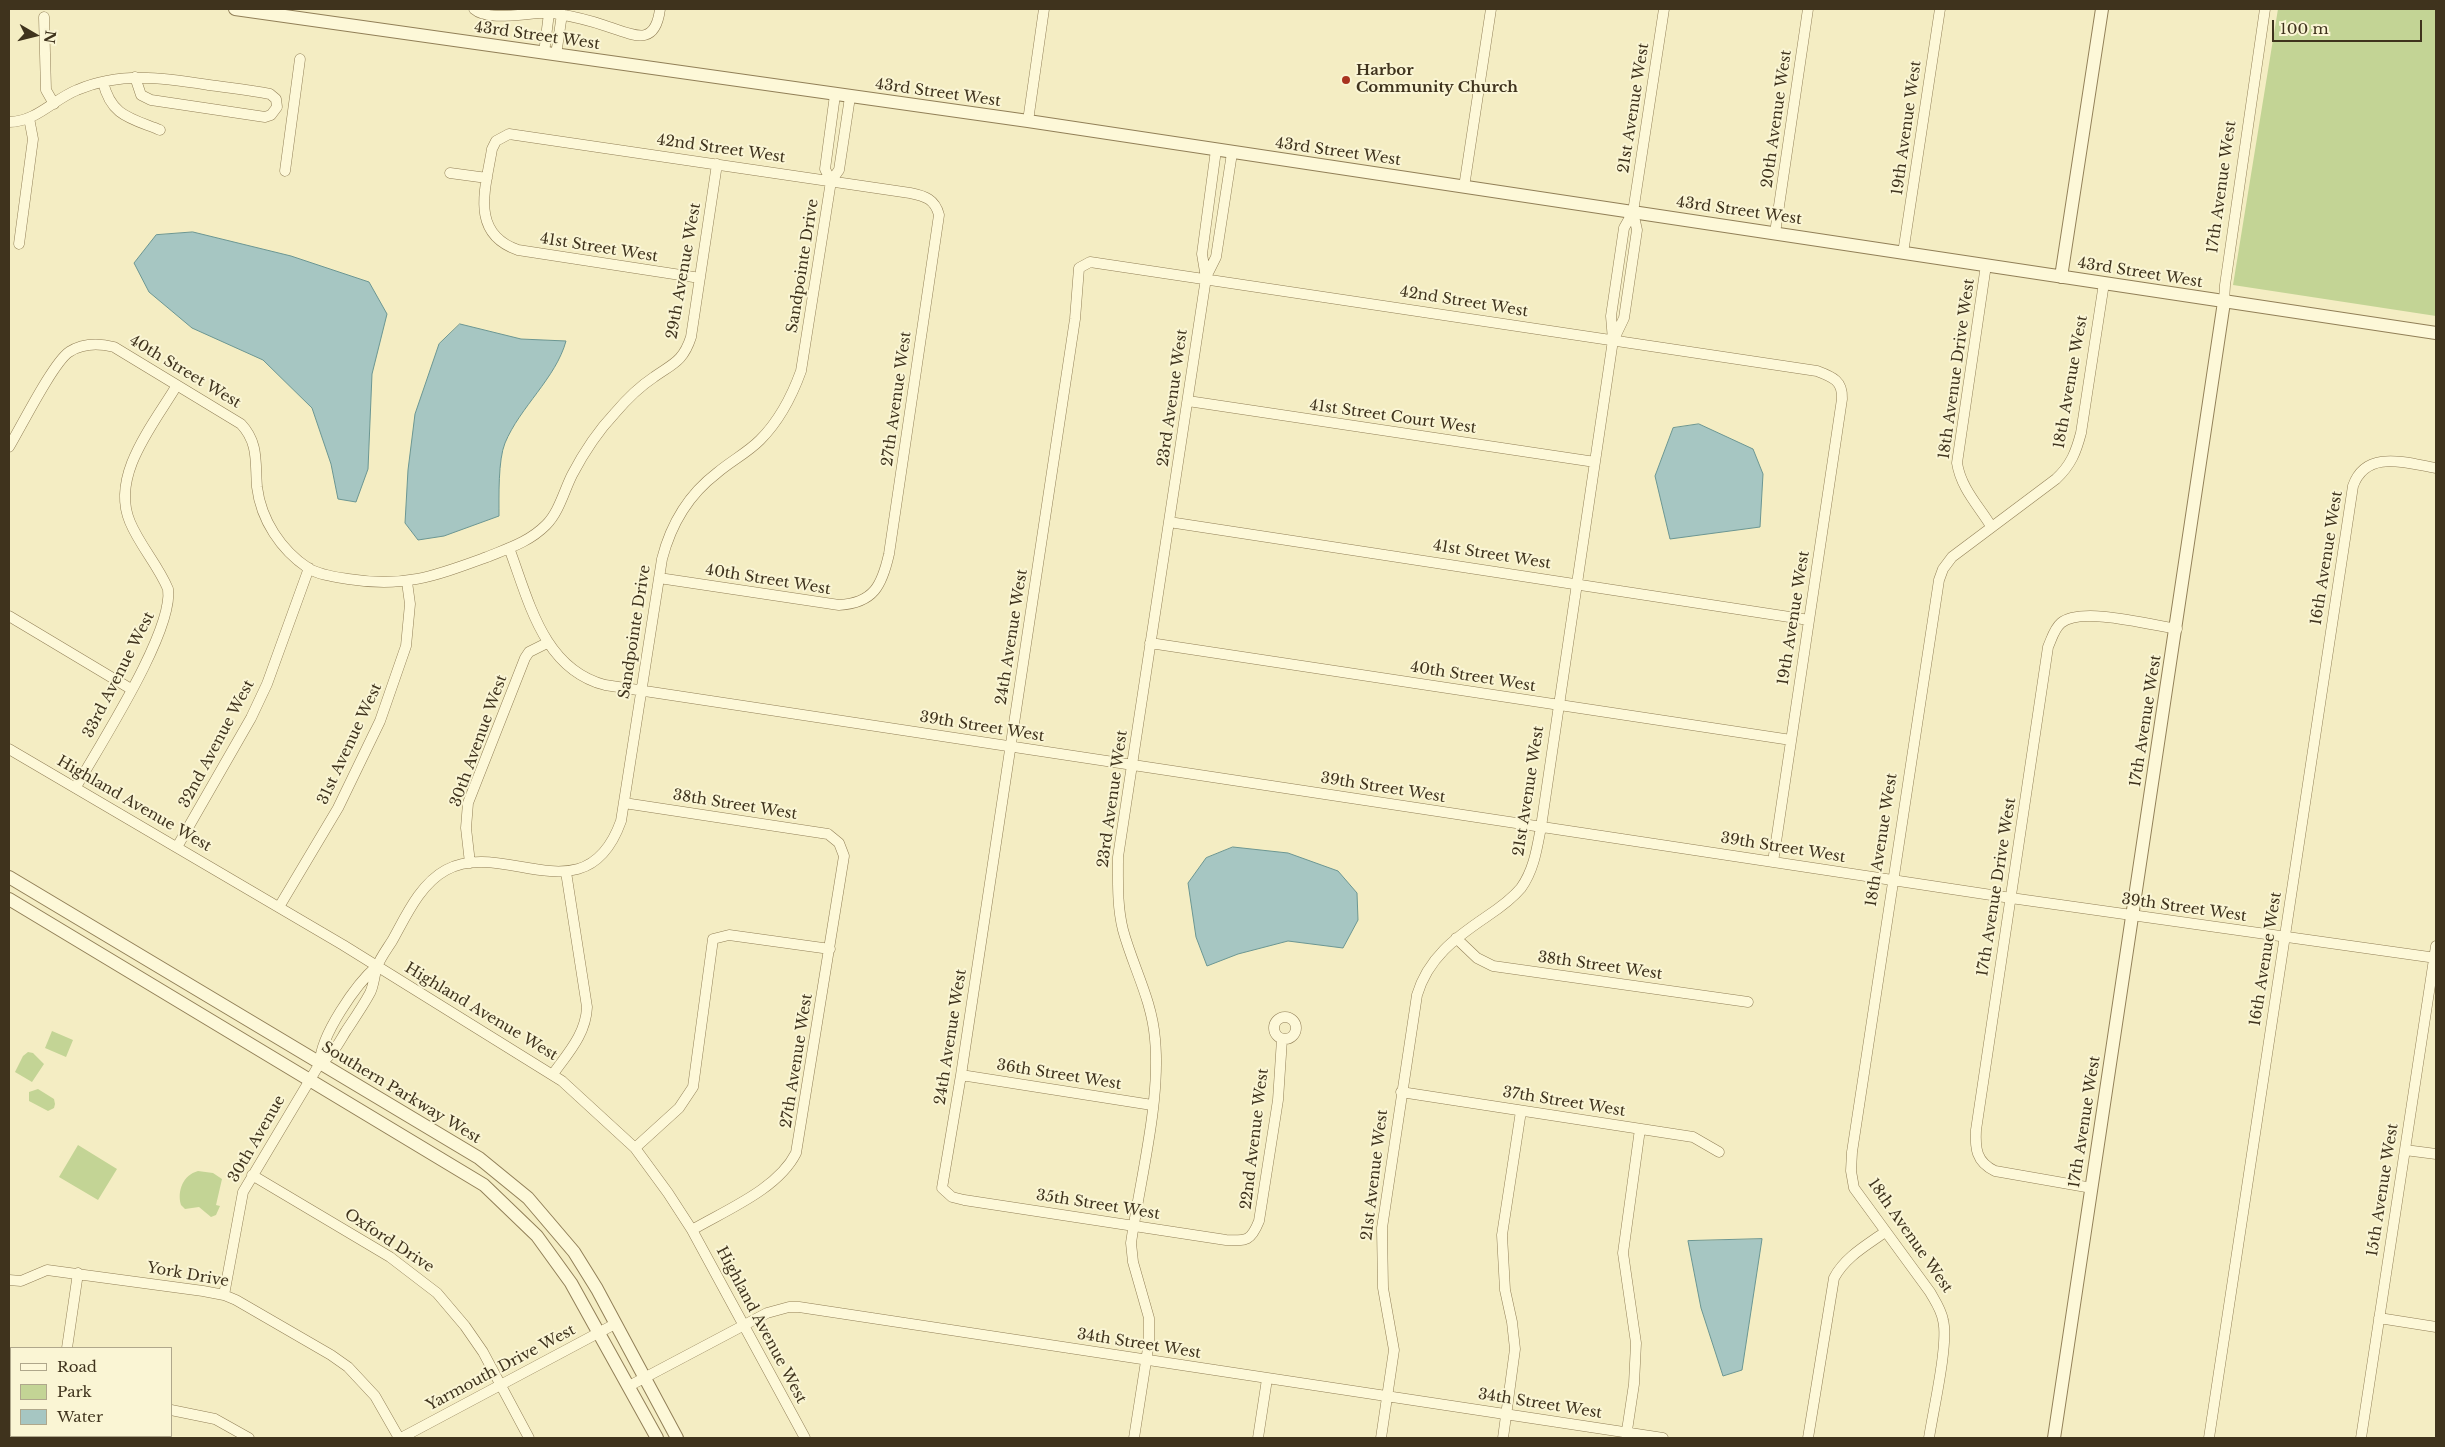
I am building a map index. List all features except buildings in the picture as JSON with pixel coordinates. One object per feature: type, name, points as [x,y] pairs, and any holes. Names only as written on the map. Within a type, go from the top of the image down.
[{"type":"street","name":"43rd Street West","points":[[235,9],[1028,121],[2436,333]]},
{"type":"street","points":[[474,9],[479,13],[500,15],[562,14],[598,23],[632,36],[644,36],[655,27],[660,9]]},
{"type":"street","points":[[1028,121],[1044,9]]},
{"type":"street","points":[[1464,187],[1491,9]]},
{"type":"street","name":"21st Avenue West","points":[[1381,1438],[1394,1350],[1383,1288],[1382,1228],[1401,1092],[1419,987],[1440,952],[1456,938],[1507,903],[1520,889],[1532,868],[1540,827],[1614,340],[1624,318],[1637,230],[1633,212],[1664,9]]},
{"type":"street","name":"20th Avenue West","points":[[1775,233],[1808,9]]},
{"type":"street","name":"19th Avenue West","points":[[1903,253],[1940,9]]},
{"type":"street","points":[[2061,277],[2102,9]]},
{"type":"street","name":"17th Avenue West","points":[[2054,1438],[2176,629],[2265,9]]},
{"type":"street","points":[[549,13],[550,54]]},
{"type":"street","points":[[550,54],[562,14]]},
{"type":"street","points":[[44,16],[46,90],[54,104]]},
{"type":"street","points":[[285,171],[300,59]]},
{"type":"street","points":[[9,122],[29,118],[77,90],[102,82],[135,77],[155,77],[264,92],[273,96],[277,107]]},
{"type":"street","points":[[135,77],[141,95],[151,100],[265,117],[272,115],[277,107]]},
{"type":"street","points":[[102,82],[106,93],[119,113],[160,130]]},
{"type":"street","name":"Sandpointe Drive","points":[[831,181],[825,169],[835,95]]},
{"type":"street","name":"Sandpointe Drive","points":[[320,1063],[322,1045],[358,985],[377,966],[424,888],[447,869],[470,863],[566,872],[589,863],[608,846],[618,828],[624,803],[659,578],[668,536],[682,510],[707,481],[762,438],[780,415],[792,394],[804,359],[831,181],[839,170],[850,97]]},
{"type":"street","points":[[277,107],[293,109]]},
{"type":"street","points":[[19,244],[33,139],[29,118]]},
{"type":"street","name":"42nd Street West","points":[[488,178],[492,148],[502,137],[509,134],[910,193],[928,197],[934,203]]},
{"type":"street","name":"23rd Avenue West","points":[[1206,278],[1202,254],[1216,150]]},
{"type":"street","name":"23rd Avenue West","points":[[1134,1438],[1146,1360],[1149,1318],[1133,1262],[1131,1243],[1152,1104],[1156,1057],[1153,1021],[1148,998],[1123,930],[1118,899],[1118,858],[1206,278],[1216,257],[1232,153]]},
{"type":"street","name":"29th Avenue West","points":[[509,548],[522,544],[546,525],[555,513],[580,461],[606,423],[639,389],[673,366],[684,353],[691,337],[717,164]]},
{"type":"street","points":[[450,173],[488,178]]},
{"type":"street","name":"41st Street West","points":[[488,178],[484,212],[488,226],[497,238],[518,250],[700,278]]},
{"type":"street","name":"27th Avenue West","points":[[870,595],[879,586],[889,554],[939,219],[934,203]]},
{"type":"street","name":"42nd Street West","points":[[1084,265],[1090,262],[1206,278],[1817,371],[1838,381]]},
{"type":"street","name":"24th Avenue West","points":[[944,1192],[942,1179],[961,1075],[1075,320],[1078,273],[1079,268],[1084,265]]},
{"type":"street","name":"18th Avenue Drive West","points":[[1986,265],[1957,463],[1959,477],[1970,497],[1991,526]]},
{"type":"street","name":"18th Avenue West","points":[[1929,1438],[1942,1352],[1944,1321],[1930,1292],[1854,1188],[1851,1170],[1892,880],[1939,580],[1943,569],[1952,557],[2056,479],[2066,470],[2075,457],[2081,433],[2104,283]]},
{"type":"street","name":"40th Street West","points":[[9,447],[62,359],[70,352],[85,345],[104,344],[114,347],[236,420],[248,431],[255,446],[257,489],[266,519],[279,542],[309,568],[335,576],[367,582],[408,582]]},
{"type":"street","name":"19th Avenue West","points":[[1772,862],[1842,399],[1843,389],[1838,381]]},
{"type":"street","name":"33rd Avenue West","points":[[76,787],[160,635],[170,599],[164,578],[130,522],[125,506],[126,476],[177,385]]},
{"type":"street","name":"41st Street Court West","points":[[1188,401],[1595,462]]},
{"type":"street","name":"16th Avenue West","points":[[2209,1438],[2354,484],[2361,472],[2368,466],[2384,460],[2436,468]]},
{"type":"street","name":"41st Street West","points":[[1169,522],[1809,620]]},
{"type":"street","points":[[408,582],[438,575],[509,548]]},
{"type":"street","name":"39th Street West","points":[[509,548],[547,643],[562,662],[579,674],[599,683],[641,691],[2011,898],[2435,958]]},
{"type":"street","name":"32nd Avenue West","points":[[177,847],[252,718],[267,684],[309,568]]},
{"type":"street","name":"40th Street West","points":[[659,578],[839,605],[857,602],[870,595]]},
{"type":"street","name":"31st Avenue West","points":[[279,907],[338,808],[380,721],[406,646],[410,604],[408,582]]},
{"type":"street","points":[[9,616],[131,689]]},
{"type":"street","name":"17th Avenue Drive West","points":[[2092,1188],[1994,1171],[1983,1163],[1976,1151],[1976,1130],[2048,647],[2054,631],[2066,620],[2078,616],[2176,629]]},
{"type":"street","name":"30th Avenue West","points":[[470,863],[466,828],[468,803],[525,658],[528,652],[547,643]]},
{"type":"street","name":"40th Street West","points":[[1150,643],[1791,740]]},
{"type":"street","name":"Highland Avenue West","points":[[9,749],[377,966],[553,1074],[586,1101],[635,1148],[692,1230],[805,1438]]},
{"type":"street","name":"38th Street West","points":[[624,803],[828,834],[839,843]]},
{"type":"street","name":"27th Avenue West","points":[[692,1230],[774,1181],[791,1164],[796,1153],[844,856],[839,843]]},
{"type":"street","points":[[553,1074],[582,1032],[587,1007],[566,872]]},
{"type":"street","name":"Southern Parkway West","points":[[9,877],[479,1158],[519,1189],[574,1252],[677,1438]]},
{"type":"street","points":[[9,899],[462,1170],[499,1197],[537,1236],[571,1283],[657,1438]]},
{"type":"street","points":[[635,1148],[679,1108],[693,1087],[713,939],[729,935],[830,949]]},
{"type":"street","name":"38th Street West","points":[[1456,938],[1477,958],[1494,966],[1748,1002]]},
{"type":"street","name":"15th Avenue West","points":[[2361,1438],[2436,946]]},
{"type":"street","name":"22nd Avenue West","points":[[1249,1239],[1253,1236],[1260,1221],[1278,1100],[1282,1039]]},
{"type":"street","name":"30th Avenue","points":[[224,1295],[238,1209],[243,1192],[320,1063]]},
{"type":"street","name":"36th Street West","points":[[961,1075],[1152,1104]]},
{"type":"street","name":"37th Street West","points":[[1401,1092],[1693,1137],[1719,1152]]},
{"type":"street","points":[[1503,1438],[1515,1349],[1512,1322],[1505,1290],[1502,1235],[1521,1111]]},
{"type":"street","points":[[1626,1435],[1634,1384],[1636,1343],[1623,1253],[1640,1129]]},
{"type":"street","points":[[2405,1150],[2436,1154]]},
{"type":"street","name":"Oxford Drive","points":[[252,1174],[390,1257],[427,1284],[448,1304],[465,1326],[529,1438]]},
{"type":"street","name":"35th Street West","points":[[944,1192],[964,1200],[1226,1240],[1249,1239]]},
{"type":"street","points":[[1808,1438],[1834,1278],[1851,1256],[1885,1232]]},
{"type":"street","name":"York Drive","points":[[9,1280],[21,1281],[47,1270],[224,1295],[256,1310],[348,1367],[375,1396],[400,1438]]},
{"type":"street","points":[[67,1347],[78,1273]]},
{"type":"street","name":"34th Street West","points":[[629,1386],[777,1309],[799,1307],[1507,1414],[1626,1435],[1662,1438]]},
{"type":"street","points":[[2379,1318],[2436,1327]]},
{"type":"street","name":"Yarmouth Drive West","points":[[400,1438],[615,1324]]},
{"type":"street","points":[[1258,1438],[1267,1379]]},
{"type":"street","points":[[172,1410],[215,1419],[249,1438]]},
{"type":"green space","points":[[2278,9],[2436,9],[2436,316],[2233,285]]},
{"type":"green space","points":[[52,1031],[73,1040],[66,1057],[45,1048]]},
{"type":"green space","points":[[28,1052],[33,1053],[44,1064],[32,1082],[15,1072],[23,1056]]},
{"type":"green space","points":[[38,1089],[54,1099],[54,1108],[48,1111],[29,1101],[29,1092]]},
{"type":"green space","points":[[78,1145],[117,1169],[98,1200],[59,1177]]},
{"type":"green space","points":[[198,1171],[213,1173],[222,1179],[216,1205],[220,1206],[216,1215],[211,1217],[199,1207],[185,1209],[181,1205],[180,1194],[182,1184],[188,1176]]},
{"type":"water","points":[[193,232],[291,256],[369,282],[387,314],[372,374],[368,469],[356,502],[338,499],[331,464],[312,408],[263,360],[192,328],[149,292],[134,263],[156,235]]},
{"type":"water","points":[[460,324],[521,339],[566,341],[554,367],[519,417],[505,443],[500,469],[499,516],[444,536],[418,540],[405,523],[408,470],[415,414],[439,344]]},
{"type":"water","points":[[1699,424],[1753,449],[1763,474],[1760,527],[1670,539],[1655,476],[1673,428]]},
{"type":"water","points":[[1233,847],[1288,853],[1338,871],[1357,893],[1358,920],[1343,948],[1288,941],[1238,954],[1207,966],[1196,937],[1188,883],[1206,858]]},
{"type":"water","points":[[1762,1239],[1742,1370],[1723,1376],[1701,1308],[1688,1241]]},
{"type":"place","name":"Harbor Community Church","points":[[1346,80]]}]
